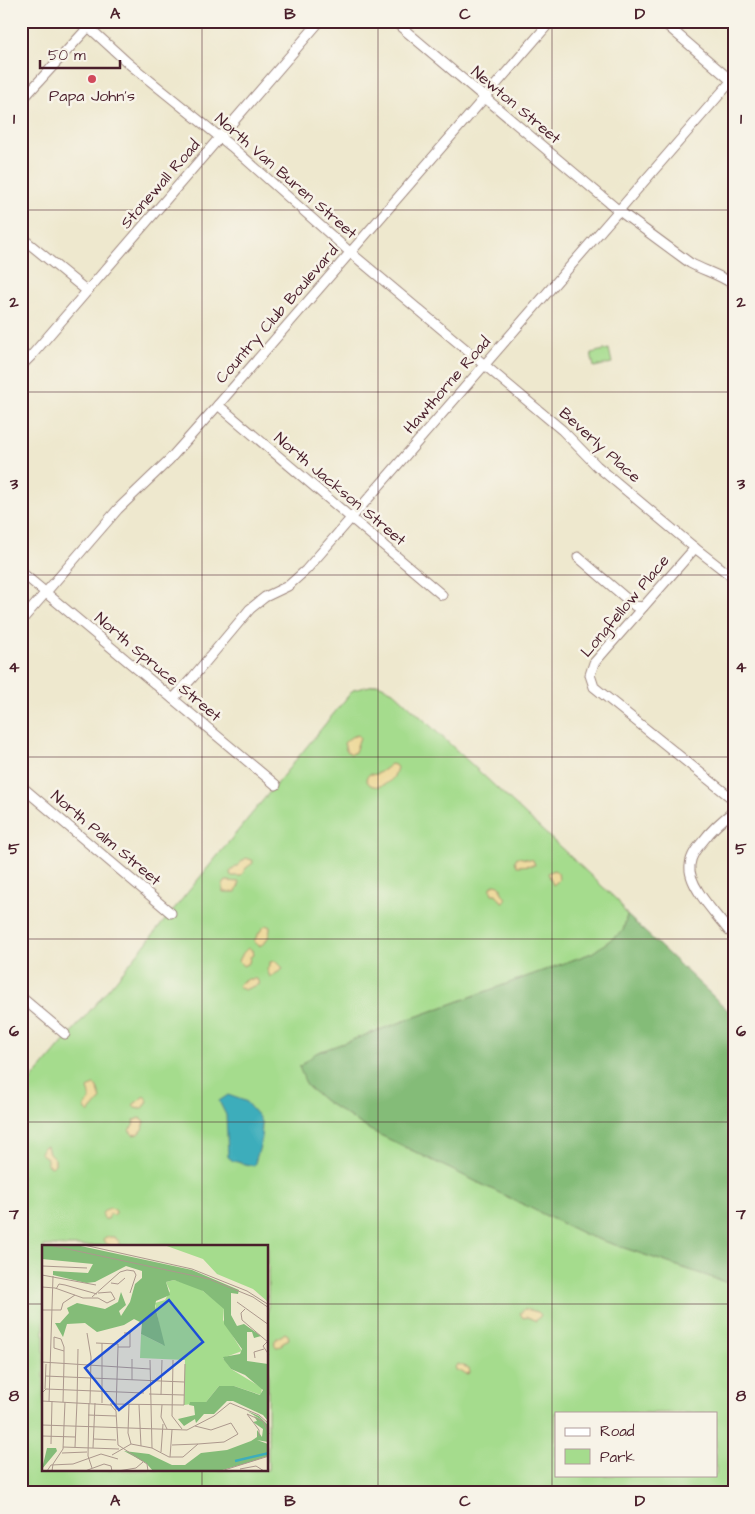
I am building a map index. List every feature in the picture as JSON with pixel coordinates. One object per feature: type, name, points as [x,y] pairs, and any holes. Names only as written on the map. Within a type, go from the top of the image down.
[{"type":"street","name":"Stonewall Road","points":[[21,366],[36,351],[320,21]]},
{"type":"street","name":"Newton Street","points":[[394,21],[484,99],[618,210]]},
{"type":"street","name":"Country Club Boulevard","points":[[21,621],[118,509],[169,460],[218,405],[551,21]]},
{"type":"street","points":[[662,21],[733,81]]},
{"type":"street","name":"North Van Buren Street","points":[[89,23],[128,62],[219,138],[350,253],[485,364]]},
{"type":"street","points":[[21,100],[89,23]]},
{"type":"street","name":"Hawthorne Road","points":[[173,699],[250,609],[265,597],[288,586],[300,576],[618,210],[733,81]]},
{"type":"street","points":[[618,210],[690,262],[734,285]]},
{"type":"street","points":[[21,237],[87,291]]},
{"type":"street","name":"Beverly Place","points":[[485,364],[562,430],[598,466],[694,548],[731,576],[734,573]]},
{"type":"street","name":"North Jackson Street","points":[[218,405],[442,595]]},
{"type":"street","name":"Longfellow Place","points":[[694,548],[594,663],[590,672],[591,682],[594,687],[734,800]]},
{"type":"street","points":[[578,557],[635,606],[643,607]]},
{"type":"street","name":"North Spruce Street","points":[[21,572],[276,785]]},
{"type":"street","name":"North Palm Street","points":[[21,786],[171,913]]},
{"type":"street","points":[[734,811],[712,829],[695,851],[690,864],[690,873],[696,888],[729,931],[734,934]]},
{"type":"street","points":[[21,997],[65,1034]]},
{"type":"green space","points":[[609,349],[612,363],[594,367],[591,353]]},
{"type":"green space","points":[[378,684],[393,691],[618,901],[627,915],[623,931],[592,953],[316,1053],[307,1086],[325,1101],[370,1130],[586,1235],[734,1285],[734,1493],[21,1493],[21,1092],[116,980],[353,690]]},
{"type":"green space","points":[[627,915],[734,1016],[734,1285],[586,1235],[370,1130],[325,1101],[307,1086],[299,1067],[316,1053],[592,953],[623,931]]},
{"type":"sand","points":[[358,735],[360,737],[355,752],[351,754],[346,750],[344,743],[351,737]]},
{"type":"sand","points":[[391,764],[397,768],[394,777],[389,782],[381,786],[370,785],[366,778],[370,774],[377,774]]},
{"type":"sand","points":[[517,857],[533,860],[535,865],[517,866],[515,861]]},
{"type":"sand","points":[[246,858],[252,860],[253,863],[246,868],[241,876],[231,876],[230,872]]},
{"type":"sand","points":[[554,870],[558,873],[559,880],[553,885],[548,873]]},
{"type":"sand","points":[[226,881],[239,882],[236,892],[223,892],[223,885]]},
{"type":"sand","points":[[495,884],[501,887],[501,891],[506,899],[504,902],[496,894],[492,894],[491,887]]},
{"type":"sand","points":[[266,925],[270,927],[269,936],[259,946],[254,941]]},
{"type":"sand","points":[[248,948],[252,950],[253,955],[250,957],[249,963],[243,966],[239,961]]},
{"type":"sand","points":[[276,961],[283,969],[270,977],[267,969],[270,967],[270,962]]},
{"type":"sand","points":[[248,979],[257,979],[259,984],[244,990],[238,986],[240,983]]},
{"type":"sand","points":[[93,1085],[97,1087],[101,1099],[89,1113],[85,1106],[90,1098],[88,1088]]},
{"type":"sand","points":[[144,1096],[148,1101],[146,1105],[140,1109],[135,1108],[133,1105]]},
{"type":"sand","points":[[140,1118],[145,1122],[143,1128],[138,1134],[133,1135],[129,1130],[133,1126],[134,1120]]},
{"type":"sand","points":[[47,1146],[49,1153],[55,1159],[55,1164],[52,1167],[47,1165],[47,1158],[40,1153],[43,1147]]},
{"type":"sand","points":[[109,1208],[115,1209],[116,1213],[114,1215],[110,1214],[108,1219],[104,1219],[102,1213]]},
{"type":"sand","points":[[114,1237],[119,1241],[119,1245],[110,1245],[103,1239]]},
{"type":"sand","points":[[525,1309],[538,1312],[541,1315],[536,1321],[528,1317],[523,1318],[520,1313]]},
{"type":"sand","points":[[285,1333],[289,1339],[283,1342],[281,1346],[275,1346],[276,1339]]},
{"type":"sand","points":[[458,1364],[469,1368],[470,1373],[466,1374],[462,1371],[457,1371],[455,1367]]},
{"type":"water","points":[[228,1095],[245,1101],[258,1116],[262,1124],[261,1143],[254,1166],[233,1161],[228,1157],[226,1115],[219,1101]]},
{"type":"place","name":"Papa John's","points":[[92,79]]}]
